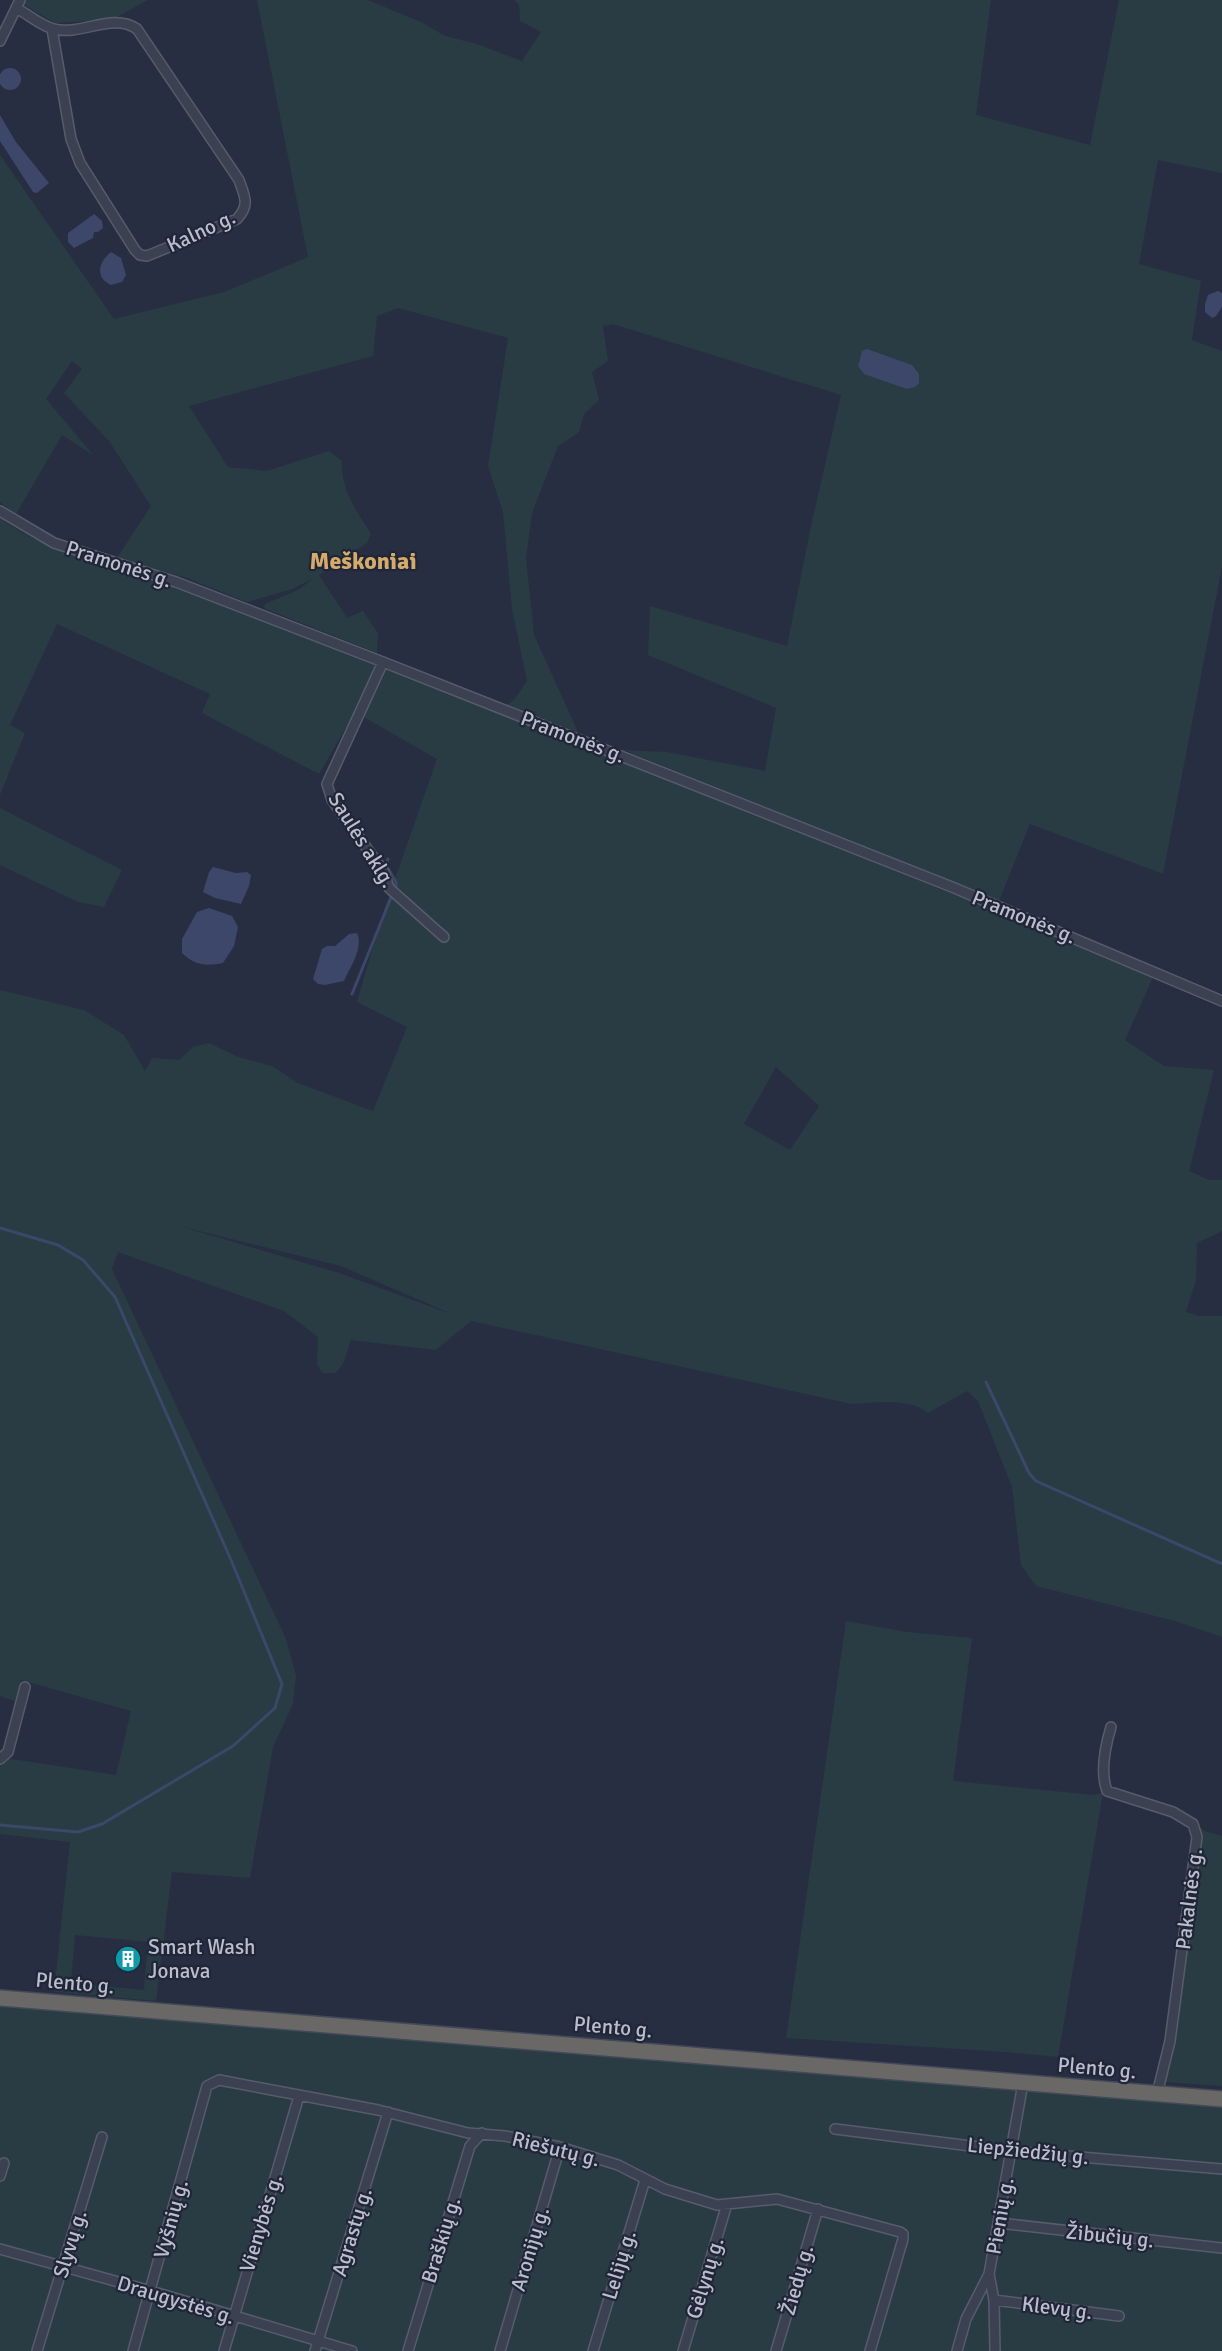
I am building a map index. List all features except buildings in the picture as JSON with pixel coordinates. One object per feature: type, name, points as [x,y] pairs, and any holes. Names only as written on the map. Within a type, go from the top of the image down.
[{"type":"highway","name":"Plento g.","points":[[0,1998],[1222,2099]]},
{"type":"street","points":[[0,41],[18,4],[52,29]]},
{"type":"street","name":"Kalno g.","points":[[119,22],[137,29],[239,180],[246,199],[245,211],[237,219],[147,256],[140,255],[81,163],[71,139],[52,29],[75,29],[119,22]]},
{"type":"street","name":"Pramonės g.","points":[[0,511],[54,543],[176,582],[383,662],[901,867],[1222,1001]]},
{"type":"street","name":"Saulės aklg.","points":[[383,662],[327,784],[332,800],[384,872],[389,888],[444,937]]},
{"type":"street","points":[[0,1759],[8,1752],[25,1687]]},
{"type":"street","name":"Pakalnės g.","points":[[1111,1727],[1106,1743],[1103,1780],[1107,1791],[1173,1812],[1193,1824],[1197,1837],[1170,2041],[1157,2094]]},
{"type":"street","name":"Riešutų g.","points":[[207,2086],[219,2080],[388,2112],[468,2133],[482,2133],[560,2147],[618,2165],[645,2180],[694,2199],[717,2205],[777,2199],[900,2232],[903,2234],[902,2243],[870,2351]]},
{"type":"street","name":"Pienių g.","points":[[995,2351],[994,2300],[989,2274],[1023,2083]]},
{"type":"street","name":"Vyšnių g.","points":[[133,2351],[207,2086]]},
{"type":"street","name":"Vienybės g.","points":[[224,2351],[299,2096]]},
{"type":"street","name":"Agrastų g.","points":[[317,2346],[388,2112]]},
{"type":"street","name":"Liepžiedžių g.","points":[[835,2129],[1011,2151],[1222,2169]]},
{"type":"street","name":"Braškių g.","points":[[408,2351],[470,2146],[482,2133]]},
{"type":"street","name":"Slyvų g.","points":[[37,2351],[102,2137]]},
{"type":"street","name":"Aronijų g.","points":[[500,2351],[560,2147]]},
{"type":"street","points":[[0,2176],[4,2163]]},
{"type":"street","name":"Lelijų g.","points":[[593,2351],[645,2180]]},
{"type":"street","name":"Gėlynų g.","points":[[683,2351],[727,2204]]},
{"type":"street","name":"Žiedų g.","points":[[776,2351],[818,2209]]},
{"type":"street","name":"Žibučių g.","points":[[999,2223],[1222,2248]]},
{"type":"street","name":"Draugystės g.","points":[[0,2249],[151,2291],[317,2346],[352,2351]]},
{"type":"street","points":[[957,2351],[966,2319],[989,2274]]},
{"type":"street","name":"Klevų g.","points":[[994,2300],[1119,2316]]},
{"type":"shaded area","points":[[26,0],[148,0],[111,20],[54,23],[23,4]]},
{"type":"shaded area","points":[[257,0],[368,0],[421,22],[445,36],[477,44],[522,61],[541,32],[520,21],[519,4],[514,0],[991,0],[976,115],[1090,145],[1119,0],[1222,0],[1222,173],[1158,160],[1139,264],[1201,281],[1192,340],[1222,351],[1222,566],[1163,874],[1030,824],[999,901],[624,750],[667,752],[765,771],[776,708],[648,655],[650,606],[787,646],[841,395],[613,324],[603,326],[608,361],[592,372],[599,400],[584,414],[579,432],[558,446],[532,513],[526,558],[534,635],[578,732],[507,705],[515,699],[527,681],[512,609],[503,512],[488,466],[508,338],[398,308],[377,316],[373,356],[189,406],[228,467],[267,471],[329,451],[342,461],[347,490],[371,534],[367,543],[319,575],[347,618],[363,611],[378,633],[377,653],[264,608],[265,604],[298,590],[314,578],[292,589],[247,602],[187,578],[117,558],[151,506],[109,441],[64,393],[82,369],[72,361],[46,399],[93,455],[62,435],[16,514],[0,502],[0,155],[114,319],[224,292],[308,257]]},
{"type":"shaded area","points":[[0,518],[31,537],[63,552],[225,606],[654,774],[1154,975],[1125,1040],[1164,1066],[1214,1070],[1189,1171],[1209,1180],[1222,1180],[1222,1231],[1197,1243],[1196,1280],[1186,1312],[1199,1316],[1222,1316],[1222,1637],[1175,1621],[1036,1586],[1021,1565],[1012,1487],[978,1401],[967,1391],[928,1413],[902,1403],[852,1404],[471,1321],[436,1350],[351,1340],[343,1364],[336,1373],[323,1373],[317,1365],[318,1337],[284,1311],[118,1252],[112,1269],[286,1639],[296,1676],[293,1704],[273,1747],[250,1878],[172,1872],[156,2001],[54,1992],[70,1842],[0,1834],[0,1762],[5,1758],[116,1775],[131,1711],[21,1680],[15,1701],[0,1696],[0,990],[84,1010],[124,1035],[145,1071],[152,1058],[179,1060],[193,1047],[209,1043],[238,1057],[272,1066],[298,1083],[373,1111],[407,1027],[357,1002],[381,919],[437,759],[355,712],[319,774],[202,713],[210,694],[57,624],[10,725],[25,733],[0,795]],"holes":[[[776,1067],[819,1106],[790,1150],[744,1124]],[[179,1226],[341,1266],[454,1315],[339,1273]],[[75,1935],[148,1942],[144,1990],[71,1983]]]},
{"type":"shaded area","points":[[0,808],[122,870],[104,907],[78,902],[0,865]]},
{"type":"shaded area","points":[[846,1621],[907,1632],[972,1638],[953,1781],[1093,1795],[1103,1793],[1058,2057],[786,2038]]},
{"type":"shaded area","points":[[1193,1824],[1204,1831],[1222,1836],[1222,2086],[1165,2082],[1160,2079],[1197,1837]]},
{"type":"shaded area","points":[[0,2003],[758,2069],[1222,2106],[1222,2351],[0,2351]]},
{"type":"water","points":[[10,68],[18,71],[21,79],[18,87],[10,90],[2,87],[-1,79],[2,71]]},
{"type":"water","points":[[0,115],[16,142],[49,183],[37,193],[33,192],[0,141]]},
{"type":"water","points":[[94,214],[102,221],[103,228],[94,232],[93,238],[74,248],[68,242],[68,233]]},
{"type":"water","points":[[111,252],[121,258],[126,275],[122,282],[111,285],[102,278],[100,270],[103,260]]},
{"type":"water","points":[[1218,291],[1222,293],[1222,307],[1212,318],[1205,312],[1205,304],[1208,295]]},
{"type":"water","points":[[867,349],[912,365],[919,374],[919,383],[907,389],[864,374],[858,366],[862,351]]},
{"type":"water","points":[[213,867],[236,873],[247,872],[251,875],[241,904],[215,898],[203,892],[209,872]]},
{"type":"water","points":[[209,908],[232,916],[238,927],[234,946],[223,963],[211,965],[201,964],[182,953],[182,939],[197,912]]},
{"type":"water","points":[[357,933],[358,951],[344,981],[318,984],[313,979],[322,949],[335,946],[349,934]]},
{"type":"waterway","points":[[388,859],[386,865],[396,882],[396,888]]},
{"type":"waterway","points":[[352,994],[392,895]]},
{"type":"waterway","points":[[0,1228],[58,1245],[83,1260],[115,1297],[231,1560],[282,1684],[275,1708],[233,1746],[102,1824],[78,1832],[0,1825]]},
{"type":"waterway","points":[[986,1382],[1029,1473],[1036,1481],[1222,1564]]},
{"type":"place","name":"Smart Wash Jonava","points":[[128,1959]]},
{"type":"district","name":"Meškoniai","points":[[363,561]]}]
